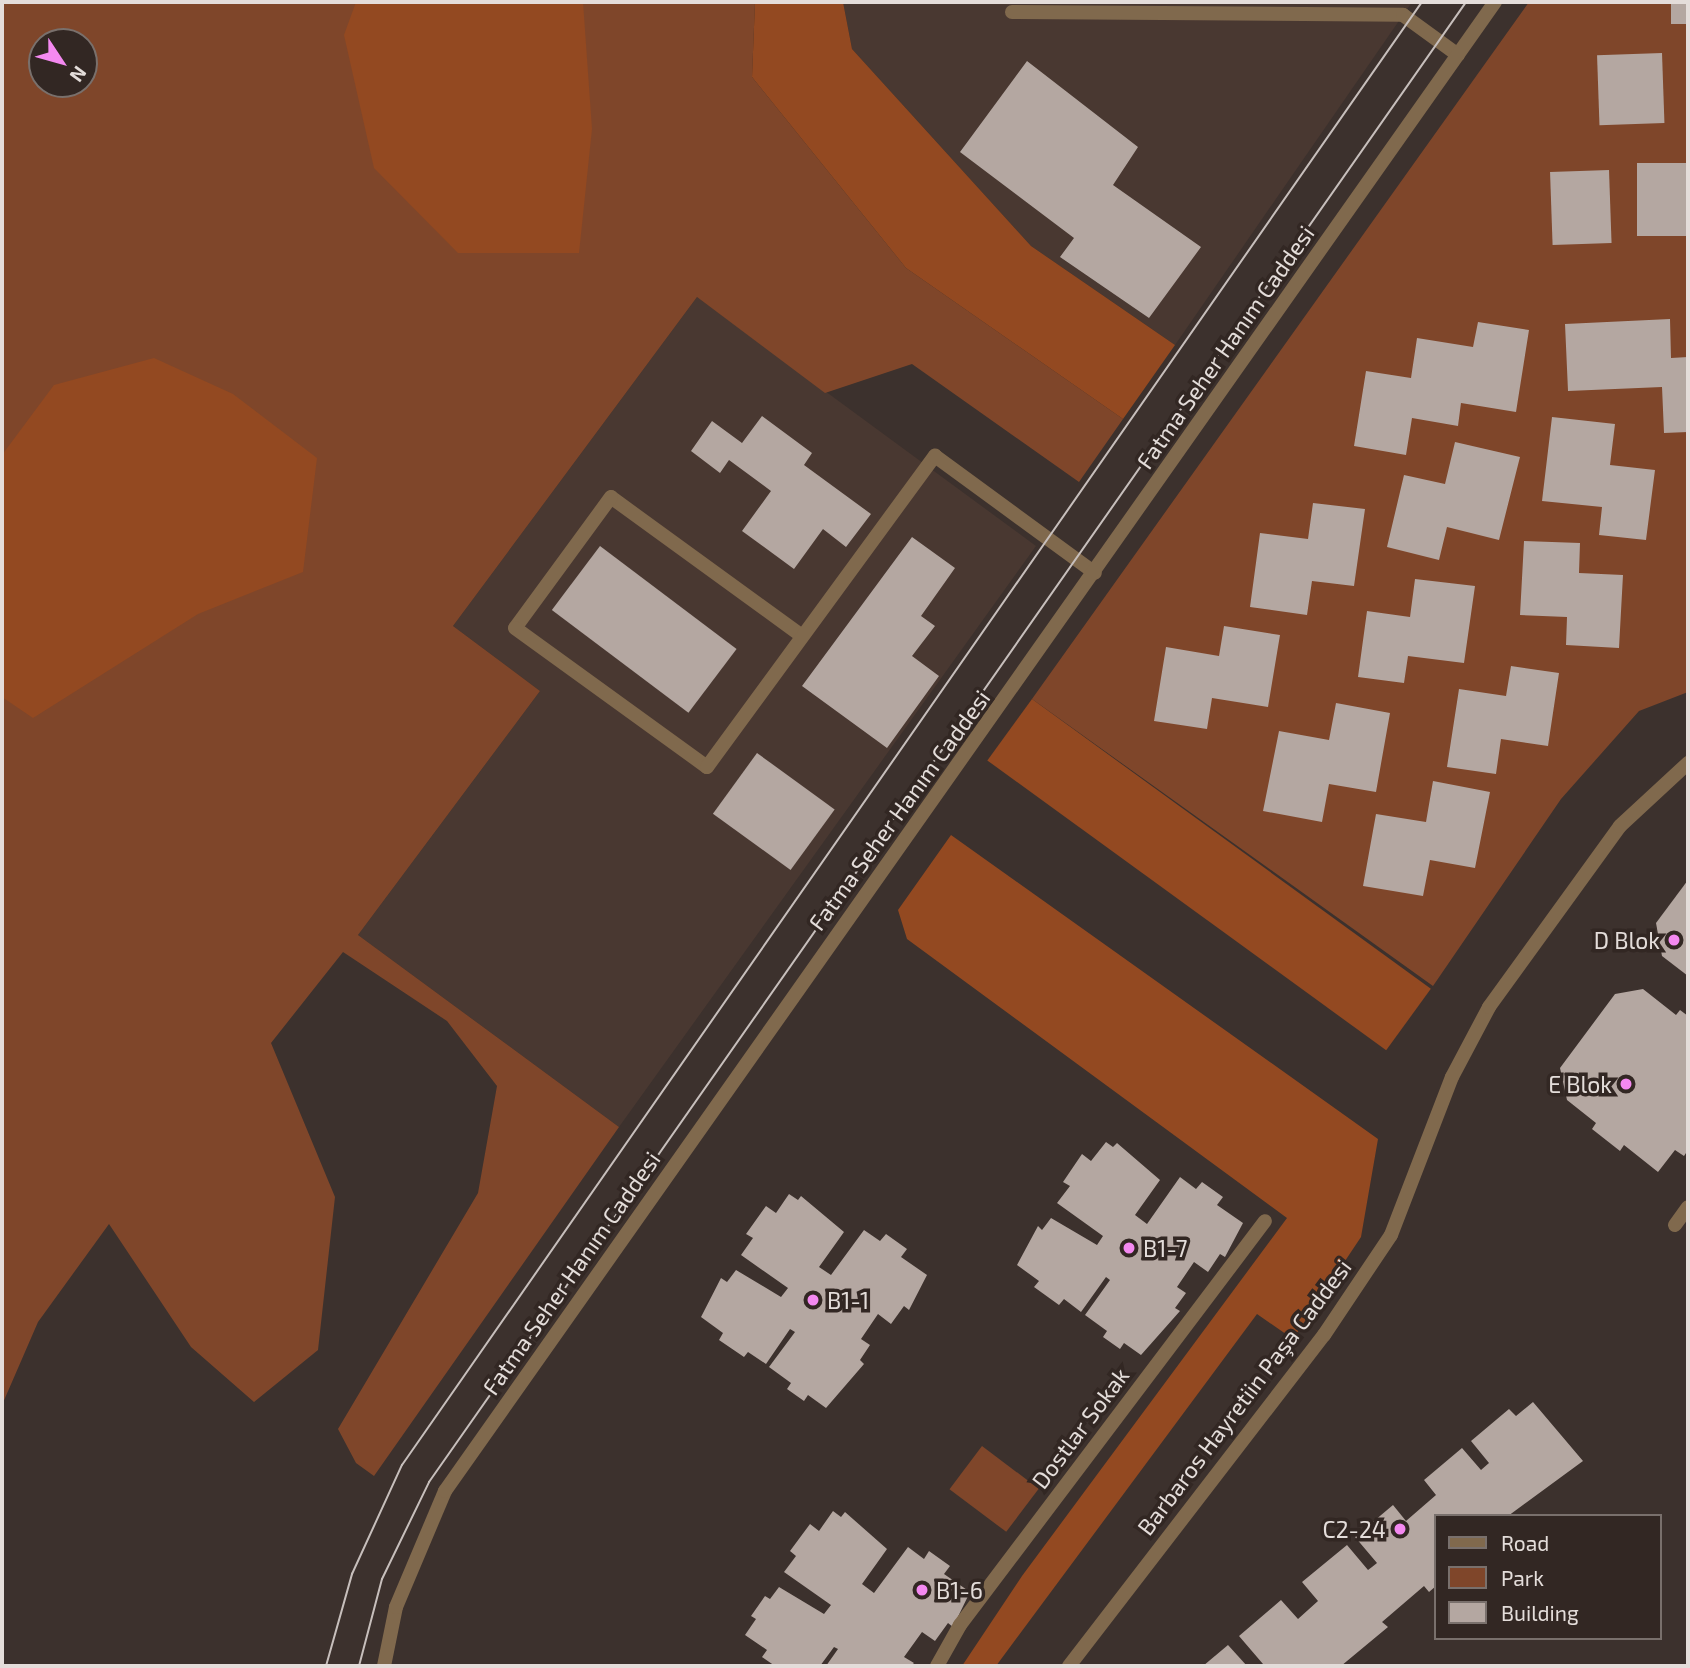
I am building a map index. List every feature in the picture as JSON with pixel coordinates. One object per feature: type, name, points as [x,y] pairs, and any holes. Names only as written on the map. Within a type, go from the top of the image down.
[{"type":"street","name":"Fatma Seher Hanım Caddesi","points":[[384,1666],[396,1607],[445,1491],[1095,573],[1495,2]]},
{"type":"street","points":[[1012,12],[1403,15],[1458,55]]},
{"type":"street","points":[[802,636],[611,497],[515,628],[707,767],[935,456],[1095,573]]},
{"type":"street","name":"Barbaros Hayretiin Paşa Caddesi","points":[[1069,1666],[1324,1335],[1391,1235],[1452,1077],[1489,1007],[1620,827],[1657,787],[1688,764]]},
{"type":"street","points":[[1675,1225],[1688,1207]]},
{"type":"street","name":"Dostlar Sokak","points":[[937,1666],[960,1625],[1265,1220]]},
{"type":"shaded area","points":[[356,2],[583,2],[592,129],[579,253],[458,253],[374,168],[344,35]]},
{"type":"shaded area","points":[[755,2],[843,2],[852,49],[1031,246],[1175,345],[1123,419],[906,268],[752,77]]},
{"type":"shaded area","points":[[843,2],[1412,2],[1175,345],[1031,246],[852,49]]},
{"type":"shaded area","points":[[697,297],[1036,546],[619,1127],[358,935],[540,691],[453,626]]},
{"type":"shaded area","points":[[154,358],[233,394],[317,458],[303,572],[198,614],[33,718],[2,697],[2,455],[54,385]]},
{"type":"shaded area","points":[[1032,699],[1431,989],[1386,1050],[987,760]]},
{"type":"shaded area","points":[[951,835],[1378,1139],[1361,1237],[1293,1339],[1257,1314],[996,1666],[962,1666],[1022,1576],[1287,1218],[907,939],[898,910]]},
{"type":"green space","points":[[2,2],[755,2],[752,77],[906,268],[1123,419],[1079,482],[912,364],[825,393],[697,297],[453,626],[540,691],[358,935],[619,1127],[374,1476],[356,1463],[338,1429],[478,1193],[497,1086],[447,1021],[343,952],[271,1043],[335,1197],[318,1350],[254,1402],[191,1347],[109,1224],[38,1322],[2,1405]]},
{"type":"green space","points":[[1529,2],[1688,2],[1688,692],[1639,711],[1561,799],[1433,986],[1032,699]]},
{"type":"green space","points":[[982,1446],[1039,1489],[1006,1532],[950,1489]]},
{"type":"building","points":[[1671,2],[1688,2],[1688,24],[1671,24]]},
{"type":"building","points":[[1662,53],[1664,123],[1599,125],[1597,55]]},
{"type":"building","points":[[1027,61],[1138,147],[1113,185],[1201,247],[1149,318],[1060,257],[1074,238],[960,152]]},
{"type":"building","points":[[1637,163],[1688,163],[1688,236],[1637,236]]},
{"type":"building","points":[[1609,170],[1612,243],[1553,245],[1550,172]]},
{"type":"building","points":[[1670,319],[1671,358],[1688,357],[1688,432],[1664,433],[1662,387],[1568,391],[1565,324]]},
{"type":"building","points":[[1478,322],[1529,330],[1516,412],[1461,403],[1458,426],[1412,418],[1406,455],[1354,446],[1366,371],[1411,378],[1417,338],[1473,347]]},
{"type":"building","points":[[762,416],[812,453],[804,465],[871,514],[846,547],[823,529],[794,569],[742,531],[771,491],[729,460],[720,473],[691,451],[712,421],[742,443]]},
{"type":"building","points":[[1552,417],[1615,424],[1610,465],[1655,470],[1646,540],[1599,535],[1602,507],[1542,501]]},
{"type":"building","points":[[1455,442],[1520,457],[1499,540],[1447,527],[1439,560],[1387,547],[1404,475],[1445,484]]},
{"type":"building","points":[[1313,503],[1365,509],[1354,586],[1312,581],[1307,615],[1250,607],[1260,533],[1308,539]]},
{"type":"building","points":[[912,537],[955,568],[921,616],[935,626],[912,656],[939,676],[887,748],[802,686]]},
{"type":"building","points":[[1524,541],[1580,543],[1579,573],[1623,575],[1619,648],[1566,645],[1567,617],[1520,615]]},
{"type":"building","points":[[600,546],[737,649],[688,713],[552,610]]},
{"type":"building","points":[[1415,579],[1475,586],[1464,663],[1408,656],[1404,683],[1358,677],[1367,611],[1410,617]]},
{"type":"building","points":[[1224,626],[1280,635],[1268,707],[1212,698],[1207,729],[1154,721],[1166,647],[1219,656]]},
{"type":"building","points":[[1511,666],[1559,673],[1548,746],[1501,739],[1496,774],[1447,767],[1459,689],[1506,696]]},
{"type":"building","points":[[1336,703],[1390,713],[1376,792],[1329,784],[1322,822],[1263,811],[1279,731],[1329,740]]},
{"type":"building","points":[[757,753],[835,809],[791,870],[713,814]]},
{"type":"building","points":[[1433,781],[1490,792],[1475,868],[1430,860],[1423,896],[1363,886],[1376,814],[1426,822]]},
{"type":"building","name":"D Blok","points":[[1688,880],[1688,976],[1662,956],[1656,923]]},
{"type":"building","name":"E Blok","points":[[1643,989],[1676,1015],[1680,1010],[1688,1016],[1688,1150],[1684,1156],[1675,1150],[1658,1172],[1624,1145],[1620,1151],[1592,1129],[1596,1123],[1567,1100],[1560,1068],[1615,994]]},
{"type":"building","name":"B1-7","points":[[1106,1142],[1113,1147],[1117,1143],[1160,1180],[1135,1215],[1147,1224],[1180,1177],[1196,1189],[1202,1182],[1223,1197],[1217,1205],[1243,1223],[1225,1257],[1220,1254],[1208,1272],[1194,1262],[1177,1287],[1186,1293],[1175,1308],[1180,1311],[1141,1355],[1124,1343],[1120,1349],[1103,1337],[1107,1331],[1085,1315],[1110,1280],[1106,1277],[1081,1312],[1064,1299],[1059,1305],[1034,1287],[1039,1281],[1017,1265],[1038,1226],[1042,1230],[1051,1218],[1097,1245],[1103,1236],[1057,1203],[1070,1186],[1063,1182],[1082,1154],[1091,1161]]},
{"type":"building","name":"B1-1","points":[[789,1194],[798,1200],[801,1196],[844,1232],[819,1267],[831,1275],[864,1230],[880,1241],[886,1234],[907,1249],[901,1257],[927,1275],[909,1310],[904,1306],[891,1324],[878,1314],[861,1339],[870,1345],[860,1360],[864,1364],[826,1408],[808,1395],[804,1401],[787,1389],[791,1383],[769,1367],[795,1332],[790,1329],[766,1364],[748,1352],[744,1357],[719,1340],[723,1333],[701,1317],[721,1278],[727,1282],[736,1270],[781,1297],[788,1288],[741,1255],[753,1238],[746,1234],[766,1206],[776,1213]]},
{"type":"building","name":"C2-24","points":[[1533,1402],[1583,1461],[1511,1514],[1434,1514],[1434,1588],[1429,1592],[1424,1586],[1382,1622],[1388,1627],[1341,1666],[1260,1666],[1263,1664],[1239,1636],[1281,1600],[1298,1619],[1318,1601],[1302,1582],[1347,1545],[1368,1570],[1372,1567],[1377,1563],[1355,1537],[1393,1505],[1406,1521],[1436,1495],[1424,1480],[1462,1448],[1481,1470],[1489,1463],[1471,1441],[1509,1409],[1516,1416]]},
{"type":"building","name":"B1-6","points":[[833,1511],[841,1517],[845,1512],[887,1549],[862,1584],[874,1593],[908,1547],[924,1559],[929,1551],[950,1566],[944,1574],[970,1592],[953,1627],[948,1623],[935,1641],[922,1632],[904,1657],[914,1663],[911,1666],[826,1666],[838,1649],[834,1647],[820,1666],[775,1666],[762,1657],[767,1650],[745,1635],[756,1619],[751,1616],[765,1596],[770,1599],[779,1587],[824,1614],[831,1605],[784,1572],[796,1556],[790,1551],[810,1524],[819,1531]]},
{"type":"building","points":[[1228,1645],[1247,1666],[1203,1666]]},
{"type":"tram line","points":[[326,1666],[352,1574],[402,1465],[1422,2]]},
{"type":"tram line","points":[[359,1666],[382,1579],[429,1482],[1466,2]]},
{"type":"place","name":"D Blok","points":[[1674,940]]},
{"type":"place","name":"E Blok","points":[[1626,1084]]},
{"type":"place","name":"B1-7","points":[[1129,1248]]},
{"type":"place","name":"B1-1","points":[[813,1300]]},
{"type":"place","name":"C2-24","points":[[1400,1529]]},
{"type":"place","name":"B1-6","points":[[922,1590]]}]
